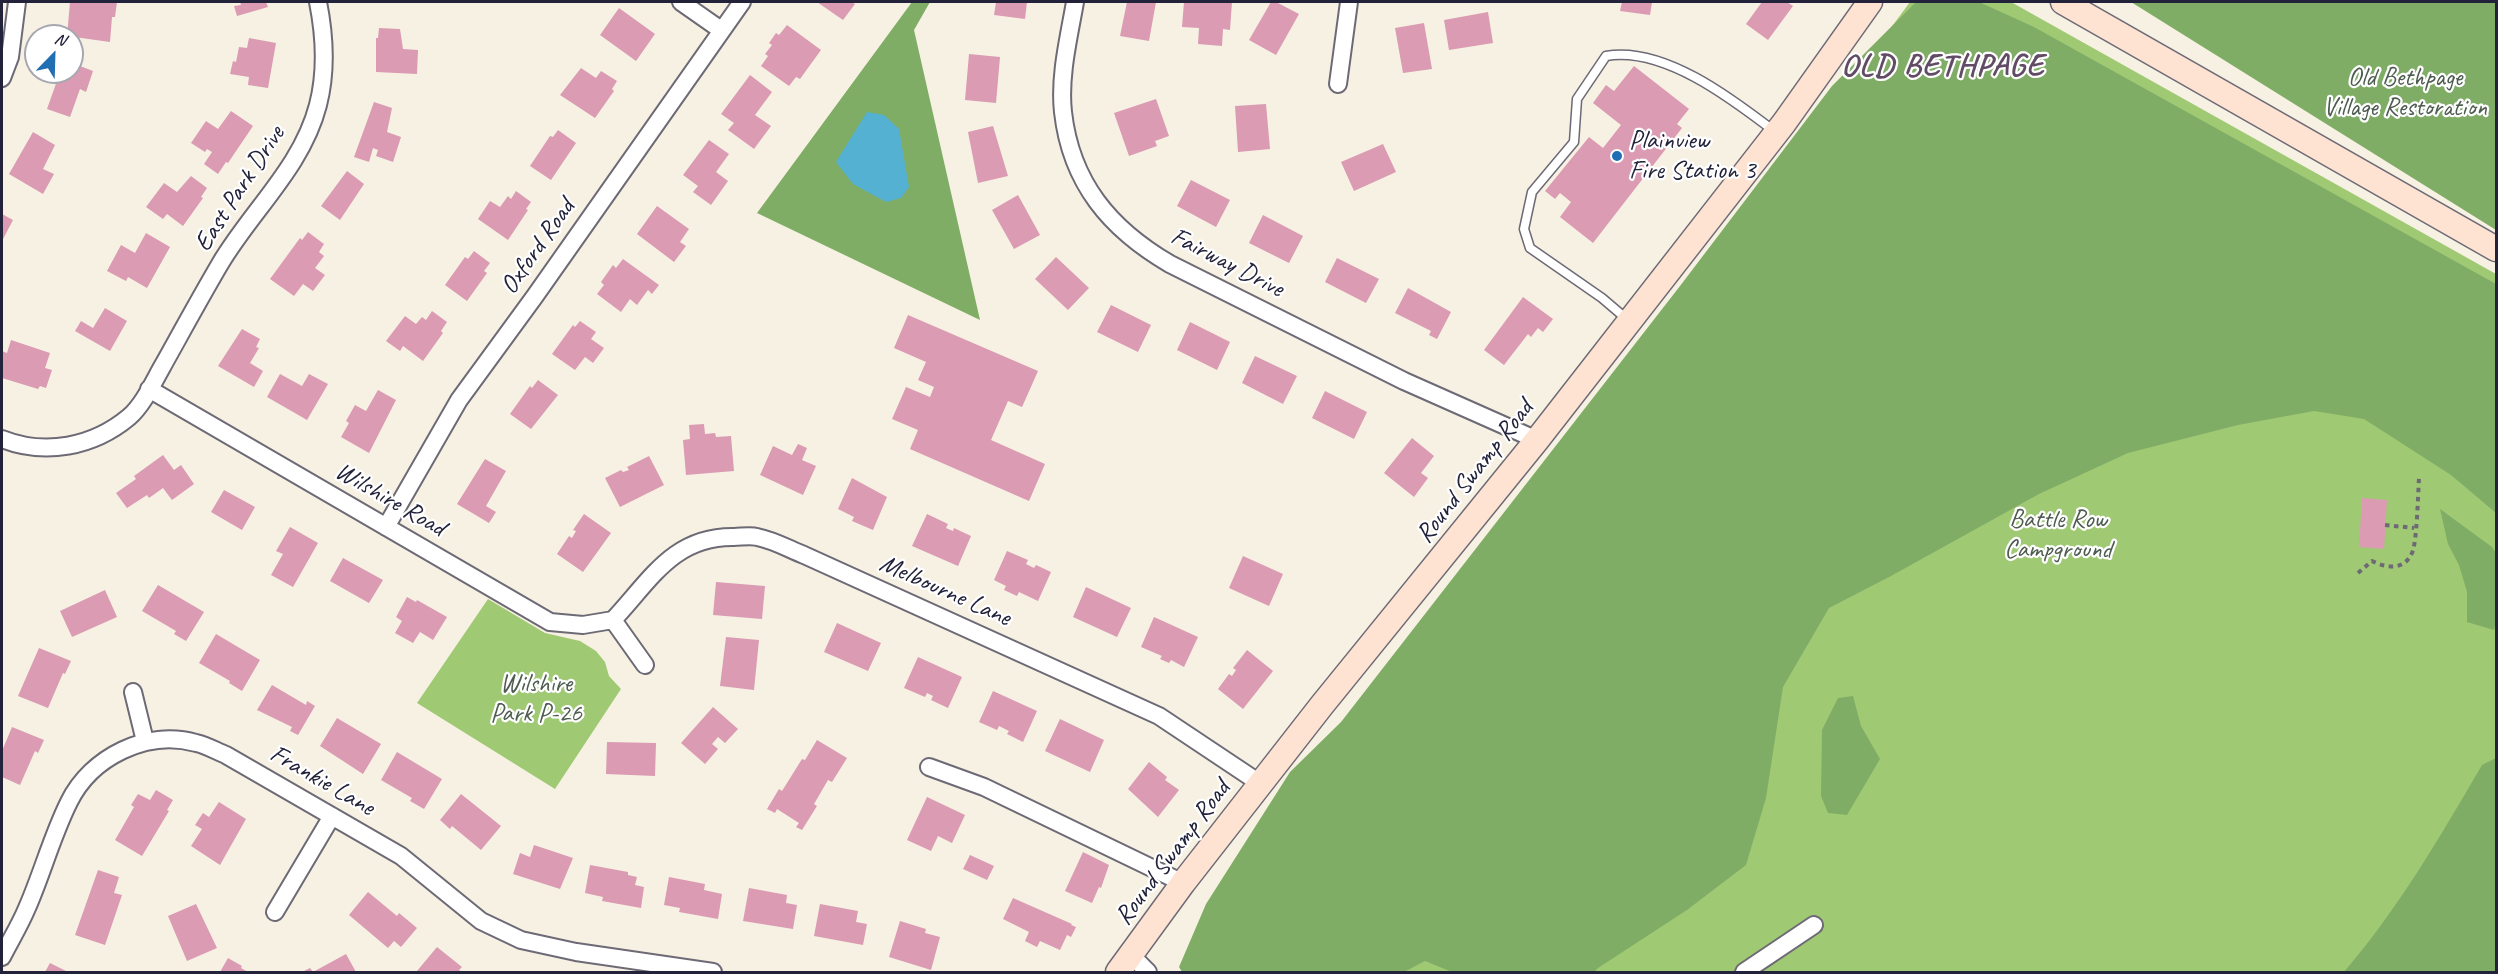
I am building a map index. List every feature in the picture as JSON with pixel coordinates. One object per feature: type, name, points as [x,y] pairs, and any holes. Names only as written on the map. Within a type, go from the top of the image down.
[{"type":"main road","name":"Round Swamp Road","points":[[1125,964],[1261,784],[1537,440],[1776,133],[1870,2]]},
{"type":"main road","points":[[2063,2],[2496,249]]},
{"type":"street","points":[[2,78],[10,57],[17,2]]},
{"type":"street","name":"East Park Drive","points":[[2,439],[20,446],[58,448],[82,443],[103,434],[130,416],[149,389],[221,261],[292,163],[304,141],[318,106],[325,69],[325,38],[318,2]]},
{"type":"street","points":[[681,2],[721,30]]},
{"type":"street","name":"Oxford Road","points":[[386,527],[459,400],[535,297],[741,2]]},
{"type":"street","name":"Fairway Drive","points":[[1075,2],[1064,68],[1062,110],[1068,140],[1079,172],[1096,202],[1112,222],[1141,247],[1170,264],[1404,381],[1537,440]]},
{"type":"street","points":[[1338,84],[1349,2]]},
{"type":"street","name":"Wilshire Road","points":[[149,389],[550,622],[583,626],[613,620]]},
{"type":"street","name":"Melbourne Lane","points":[[613,620],[642,585],[672,555],[694,544],[717,537],[757,537],[804,555],[1159,716],[1261,784]]},
{"type":"street","points":[[613,620],[645,665]]},
{"type":"street","points":[[133,692],[145,741]]},
{"type":"street","name":"Frankie Lane","points":[[2,957],[26,911],[70,801],[84,779],[110,757],[145,741],[170,740],[195,742],[226,755],[401,856],[481,921],[521,940],[576,952],[714,972]]},
{"type":"street","points":[[929,767],[984,787],[1184,883]]},
{"type":"street","points":[[275,912],[332,816]]},
{"type":"street","points":[[1744,972],[1814,925]]},
{"type":"street","points":[[1125,964],[1148,972]]},
{"type":"lane","points":[[1629,321],[1602,298],[1530,248],[1524,229],[1532,192],[1574,142],[1577,99],[1606,56],[1618,54],[1675,67],[1703,81],[1776,133]]},
{"type":"path","points":[[2358,573],[2372,561],[2385,568],[2405,562],[2413,552],[2419,478]]},
{"type":"path","points":[[2385,525],[2415,528]]},
{"type":"green space","points":[[912,2],[930,2],[914,30],[980,320],[757,213]]},
{"type":"green space","name":"Battle Row Campground","points":[[1910,2],[2011,2],[2496,274],[2496,972],[1200,972],[1195,967]]},
{"type":"green space","points":[[1916,2],[1979,2],[2034,27],[2496,284],[2496,513],[2451,475],[2364,419],[2314,411],[2238,425],[2128,453],[2039,494],[1829,608],[1783,687],[1766,798],[1746,865],[1687,910],[1594,972],[1452,972],[1425,961],[1404,972],[1182,972],[1179,967],[1206,904],[1290,772],[1341,722],[1680,286],[1832,86]]},
{"type":"green space","name":"Old Bethpage Village Restoration","points":[[2131,2],[2496,2],[2496,230]]},
{"type":"green space","points":[[2440,509],[2492,547],[2496,553],[2496,623],[2494,630],[2467,622],[2467,592],[2459,565],[2448,544]]},
{"type":"green space","name":"Wilshire Park P-26","points":[[488,599],[545,633],[580,641],[596,651],[605,662],[609,676],[621,689],[555,789],[417,703]]},
{"type":"green space","points":[[1853,696],[1861,726],[1880,759],[1847,815],[1828,813],[1821,796],[1822,730],[1838,698]]},
{"type":"green space","points":[[2496,758],[2496,972],[2344,972],[2400,898],[2482,765]]},
{"type":"water","points":[[867,112],[884,115],[899,129],[909,187],[901,198],[886,202],[853,184],[836,162]]},
{"type":"building","points":[[70,2],[117,2],[115,17],[112,17],[110,42],[84,38],[84,24],[68,24]]},
{"type":"building","points":[[240,2],[266,2],[268,7],[237,16],[234,6],[241,5]]},
{"type":"building","points":[[817,2],[851,2],[855,4],[843,20]]},
{"type":"building","points":[[996,2],[1027,2],[1025,19],[994,15]]},
{"type":"building","points":[[1127,2],[1156,2],[1149,41],[1120,36]]},
{"type":"building","points":[[1184,2],[1232,2],[1230,30],[1223,29],[1222,46],[1198,44],[1199,28],[1182,27]]},
{"type":"building","points":[[1271,2],[1276,2],[1299,14],[1276,55],[1249,40]]},
{"type":"building","points":[[1622,2],[1652,2],[1650,15],[1620,11]]},
{"type":"building","points":[[1762,2],[1787,2],[1793,6],[1768,40],[1746,24]]},
{"type":"building","points":[[619,8],[655,34],[636,61],[600,35]]},
{"type":"building","points":[[1488,12],[1493,43],[1449,50],[1444,20]]},
{"type":"building","points":[[1424,23],[1432,69],[1403,73],[1395,28]]},
{"type":"building","points":[[787,25],[821,50],[800,79],[796,77],[789,86],[761,66],[768,56],[765,54],[772,45],[769,43],[776,33],[779,35]]},
{"type":"building","points":[[379,28],[400,29],[403,49],[418,50],[417,74],[376,72],[376,38],[378,38]]},
{"type":"building","points":[[249,38],[276,43],[268,88],[248,85],[249,77],[230,74],[233,61],[236,62],[239,47],[247,48]]},
{"type":"building","points":[[969,54],[1000,57],[996,103],[965,100]]},
{"type":"building","name":"Plainview Fire Station 3","points":[[1634,66],[1689,109],[1677,124],[1682,128],[1593,243],[1560,217],[1571,202],[1560,193],[1555,199],[1545,191],[1589,137],[1603,148],[1621,125],[1593,103],[1606,85],[1614,91]]},
{"type":"building","points":[[84,68],[93,71],[86,92],[80,89],[70,117],[47,109],[56,84],[84,84]]},
{"type":"building","points":[[581,68],[596,78],[601,71],[617,81],[612,89],[614,91],[595,118],[560,95]]},
{"type":"building","points":[[750,75],[772,92],[755,115],[771,126],[754,149],[728,130],[734,123],[721,114]]},
{"type":"building","points":[[1156,99],[1169,136],[1155,141],[1157,146],[1129,156],[1114,113]]},
{"type":"building","points":[[374,102],[392,108],[387,132],[401,137],[393,162],[376,156],[378,150],[373,148],[369,162],[354,157]]},
{"type":"building","points":[[1266,104],[1270,149],[1238,152],[1235,106]]},
{"type":"building","points":[[231,111],[253,126],[218,174],[204,164],[212,152],[207,149],[205,152],[191,143],[206,121],[218,129]]},
{"type":"building","points":[[993,126],[1008,176],[978,183],[968,132]]},
{"type":"building","points":[[558,130],[576,143],[551,180],[530,166],[550,136],[553,137]]},
{"type":"building","points":[[33,132],[55,145],[43,169],[54,174],[43,194],[9,174]]},
{"type":"building","points":[[709,140],[729,154],[716,172],[728,181],[711,205],[693,192],[698,186],[683,175]]},
{"type":"building","points":[[1383,144],[1396,172],[1354,191],[1341,162]]},
{"type":"building","points":[[347,171],[364,184],[340,220],[321,206]]},
{"type":"building","points":[[191,176],[207,188],[201,197],[203,198],[183,226],[167,214],[163,219],[146,207],[164,183],[177,192]]},
{"type":"building","points":[[1191,180],[1230,200],[1216,227],[1177,206]]},
{"type":"building","points":[[516,191],[531,202],[508,240],[478,219],[490,201],[500,207],[508,196],[511,199]]},
{"type":"building","points":[[1018,195],[1040,235],[1014,249],[992,210]]},
{"type":"building","points":[[657,206],[689,229],[680,242],[686,246],[674,262],[637,234]]},
{"type":"building","points":[[2,214],[13,220],[2,241]]},
{"type":"building","points":[[1263,215],[1303,236],[1289,263],[1249,243]]},
{"type":"building","points":[[308,232],[324,244],[319,252],[324,256],[315,268],[325,275],[313,291],[303,284],[294,296],[270,279],[300,238],[302,240]]},
{"type":"building","points":[[146,233],[170,247],[147,288],[128,277],[126,281],[107,271],[121,245],[135,253]]},
{"type":"building","points":[[474,251],[490,263],[484,271],[487,273],[467,301],[445,285],[465,257],[468,259]]},
{"type":"building","points":[[1056,257],[1089,288],[1068,310],[1035,279]]},
{"type":"building","points":[[1337,258],[1379,279],[1366,303],[1325,282]]},
{"type":"building","points":[[623,259],[659,285],[652,294],[648,290],[637,305],[630,299],[621,312],[597,294],[604,285],[601,282],[613,265],[616,268]]},
{"type":"building","points":[[1408,288],[1451,312],[1437,339],[1429,335],[1431,331],[1395,313]]},
{"type":"building","points":[[1523,297],[1553,319],[1543,332],[1538,328],[1531,337],[1528,334],[1504,365],[1484,350]]},
{"type":"building","points":[[1111,305],[1151,325],[1138,352],[1097,332]]},
{"type":"building","points":[[105,308],[127,321],[110,351],[75,331],[81,321],[93,328]]},
{"type":"building","points":[[432,311],[447,322],[441,331],[443,333],[423,361],[403,346],[400,351],[386,341],[405,316],[416,324],[422,317],[426,320]]},
{"type":"building","points":[[908,315],[1038,371],[1022,407],[1008,401],[991,440],[1045,464],[1029,501],[910,449],[918,430],[892,419],[906,387],[930,397],[934,387],[918,380],[926,362],[894,348]]},
{"type":"building","points":[[580,321],[596,332],[591,339],[604,348],[593,363],[585,357],[575,370],[552,354],[573,325],[575,327]]},
{"type":"building","points":[[1190,322],[1230,342],[1217,370],[1177,350]]},
{"type":"building","points":[[242,329],[260,339],[256,347],[259,348],[250,363],[263,371],[254,387],[218,366]]},
{"type":"building","points":[[11,340],[50,353],[45,368],[52,370],[46,388],[40,386],[38,389],[2,378],[2,351],[7,353]]},
{"type":"building","points":[[1255,356],[1297,376],[1283,404],[1242,383]]},
{"type":"building","points":[[280,374],[302,386],[309,374],[328,384],[307,420],[267,397]]},
{"type":"building","points":[[538,380],[558,395],[531,429],[510,414],[530,386],[532,388]]},
{"type":"building","points":[[378,390],[396,400],[369,453],[341,437],[349,423],[346,421],[355,405],[366,411]]},
{"type":"building","points":[[1325,391],[1367,412],[1354,439],[1312,418]]},
{"type":"building","points":[[704,424],[705,434],[715,433],[716,437],[731,436],[734,471],[686,475],[683,440],[690,439],[689,425]]},
{"type":"building","points":[[1412,438],[1434,456],[1421,473],[1428,478],[1414,497],[1384,473]]},
{"type":"building","points":[[798,444],[807,448],[802,460],[816,466],[803,495],[760,475],[773,446],[792,455]]},
{"type":"building","points":[[163,455],[174,470],[181,465],[194,484],[172,500],[163,488],[149,498],[147,495],[127,508],[116,493],[136,479],[134,476]]},
{"type":"building","points":[[649,456],[664,485],[620,507],[605,478],[621,470],[623,472],[629,470],[627,467]]},
{"type":"building","points":[[485,459],[506,471],[486,506],[496,512],[489,523],[457,504]]},
{"type":"building","points":[[852,478],[887,497],[873,530],[852,521],[854,517],[838,509]]},
{"type":"building","points":[[224,490],[255,507],[242,530],[211,512]]},
{"type":"building","points":[[2362,498],[2387,500],[2384,549],[2359,547]]},
{"type":"building","points":[[584,514],[611,533],[583,572],[557,554],[569,536],[572,538],[576,531],[573,530]]},
{"type":"building","points":[[927,514],[948,524],[946,528],[953,531],[954,528],[971,536],[958,566],[912,546]]},
{"type":"building","points":[[290,527],[318,543],[293,587],[271,575],[283,554],[276,551]]},
{"type":"building","points":[[1007,551],[1028,560],[1026,564],[1034,568],[1036,565],[1051,572],[1038,601],[1019,592],[1017,596],[1004,590],[1006,586],[994,580]]},
{"type":"building","points":[[1243,556],[1283,574],[1269,606],[1229,588]]},
{"type":"building","points":[[343,558],[383,580],[369,603],[330,581]]},
{"type":"building","points":[[716,582],[765,586],[762,619],[713,615]]},
{"type":"building","points":[[158,585],[204,612],[186,641],[174,634],[176,631],[142,611]]},
{"type":"building","points":[[1086,587],[1131,608],[1117,637],[1073,617]]},
{"type":"building","points":[[105,590],[117,617],[72,637],[60,611]]},
{"type":"building","points":[[407,597],[447,617],[433,640],[420,632],[413,643],[395,633],[402,621],[396,617]]},
{"type":"building","points":[[1154,617],[1198,637],[1184,667],[1171,660],[1169,663],[1160,659],[1162,656],[1141,647]]},
{"type":"building","points":[[837,623],[881,643],[868,671],[824,652]]},
{"type":"building","points":[[216,634],[260,660],[242,691],[229,683],[230,681],[199,663]]},
{"type":"building","points":[[726,637],[759,640],[754,690],[720,686]]},
{"type":"building","points":[[39,648],[71,661],[65,674],[63,673],[48,708],[18,696]]},
{"type":"building","points":[[1247,650],[1273,671],[1243,709],[1218,689],[1229,674],[1232,676],[1236,670],[1233,668]]},
{"type":"building","points":[[918,657],[962,677],[948,708],[931,700],[933,696],[927,693],[925,697],[904,688]]},
{"type":"building","points":[[272,685],[306,705],[307,701],[315,706],[298,735],[290,731],[292,727],[257,710]]},
{"type":"building","points":[[993,691],[1037,711],[1023,742],[1007,734],[1009,731],[999,726],[997,730],[979,722]]},
{"type":"building","points":[[713,707],[738,729],[725,743],[718,737],[712,744],[718,749],[705,764],[681,743]]},
{"type":"building","points":[[337,718],[381,744],[363,774],[320,746]]},
{"type":"building","points":[[1060,719],[1104,740],[1090,772],[1045,751]]},
{"type":"building","points":[[12,727],[44,740],[38,753],[35,751],[20,785],[2,777],[2,751]]},
{"type":"building","points":[[817,740],[847,758],[832,782],[828,780],[814,804],[817,806],[802,830],[796,827],[799,823],[777,809],[775,813],[767,809],[779,789],[782,791],[802,759],[805,760]]},
{"type":"building","points":[[607,742],[656,743],[655,776],[606,774]]},
{"type":"building","points":[[397,752],[442,779],[424,809],[410,801],[412,798],[381,780]]},
{"type":"building","points":[[1149,762],[1167,777],[1165,780],[1179,790],[1158,817],[1128,789]]},
{"type":"building","points":[[156,790],[173,800],[167,810],[169,811],[142,856],[115,840],[134,807],[131,805],[138,794],[150,800]]},
{"type":"building","points":[[461,794],[501,826],[481,850],[452,826],[450,829],[440,820]]},
{"type":"building","points":[[927,797],[965,815],[952,843],[938,836],[931,851],[907,840]]},
{"type":"building","points":[[219,802],[246,819],[220,865],[191,846],[202,829],[195,825],[203,813],[209,817]]},
{"type":"building","points":[[534,845],[573,858],[560,889],[513,874],[520,853],[530,857]]},
{"type":"building","points":[[1083,852],[1109,865],[1101,888],[1099,887],[1092,903],[1065,891]]},
{"type":"building","points":[[970,855],[994,866],[987,880],[963,869]]},
{"type":"building","points":[[590,865],[628,872],[628,875],[637,877],[635,885],[644,887],[641,908],[602,901],[603,897],[585,893]]},
{"type":"building","points":[[98,870],[119,877],[114,893],[122,895],[105,945],[75,935]]},
{"type":"building","points":[[669,877],[705,884],[704,890],[722,894],[718,919],[679,912],[680,908],[664,905]]},
{"type":"building","points":[[749,888],[787,895],[786,903],[797,905],[793,929],[743,921]]},
{"type":"building","points":[[368,892],[397,916],[399,913],[417,928],[401,947],[394,941],[388,948],[349,915]]},
{"type":"building","points":[[1013,898],[1076,927],[1071,937],[1067,935],[1060,950],[1040,941],[1037,947],[1025,941],[1029,932],[1003,919]]},
{"type":"building","points":[[196,904],[217,948],[187,961],[168,916]]},
{"type":"building","points":[[820,904],[858,911],[856,922],[867,924],[863,945],[814,936]]},
{"type":"building","points":[[900,921],[926,929],[925,933],[940,937],[931,970],[889,957]]},
{"type":"building","points":[[437,947],[462,967],[459,970],[462,972],[417,971]]},
{"type":"building","points":[[346,954],[356,972],[313,972]]},
{"type":"building","points":[[228,958],[242,966],[241,968],[248,972],[220,972]]},
{"type":"building","points":[[50,963],[68,972],[45,972]]},
{"type":"place","name":"Plainview Fire Station 3","points":[[1617,156]]},
{"type":"district","name":"OLD BETHPAGE","points":[[1943,67]]}]
